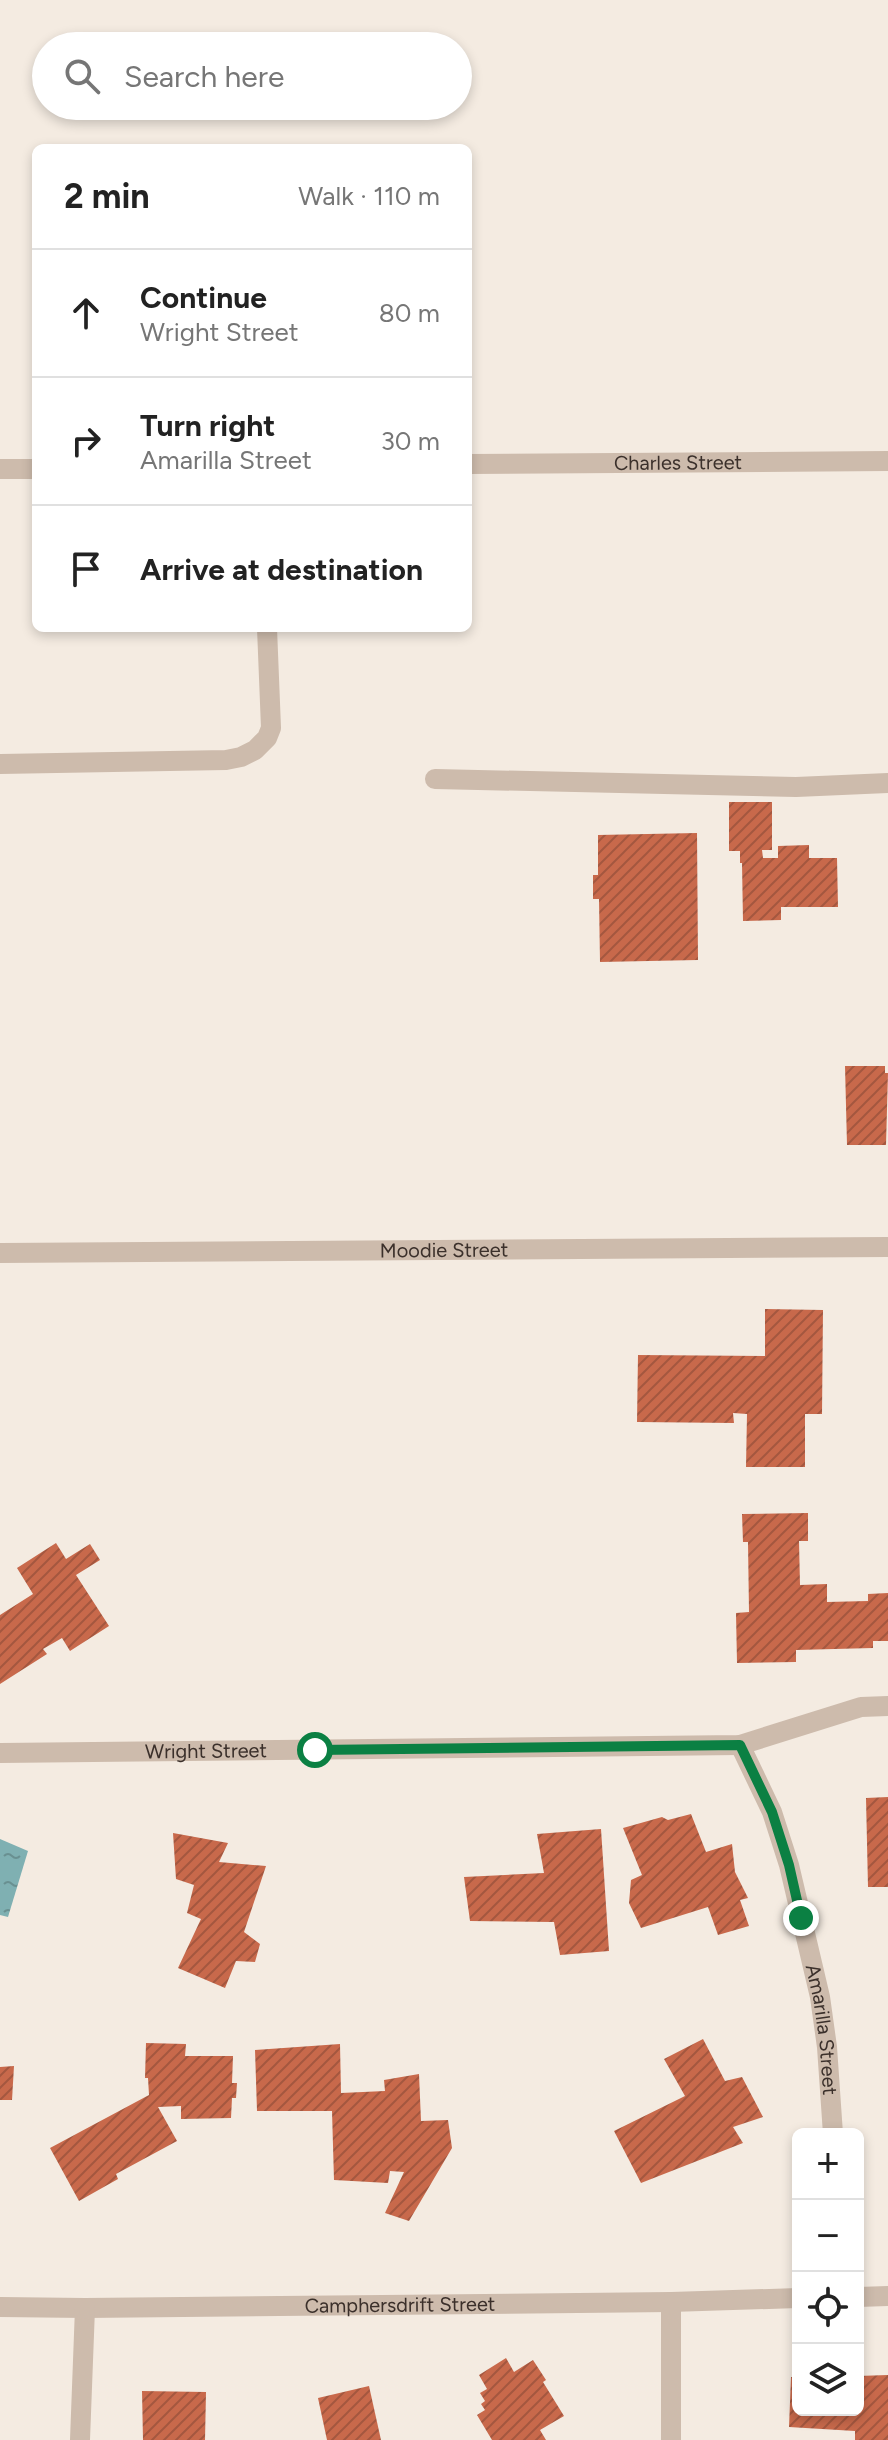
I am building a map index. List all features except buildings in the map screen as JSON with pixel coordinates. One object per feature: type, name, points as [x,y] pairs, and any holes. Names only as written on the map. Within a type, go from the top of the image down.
[{"type":"street","name":"Charles Street","points":[[472,464],[888,461]]},
{"type":"street","points":[[0,469],[32,469]]},
{"type":"street","points":[[0,764],[204,762],[241,757],[255,750],[267,738],[271,728],[267,632]]},
{"type":"street","points":[[435,779],[796,787],[888,783]]},
{"type":"street","name":"Moodie Street","points":[[0,1253],[888,1247]]},
{"type":"street","name":"Wright Street","points":[[0,1753],[740,1745],[861,1707],[888,1706]]},
{"type":"street","name":"Amarilla Street","points":[[740,1745],[772,1812],[792,1880],[820,1997],[833,2128]]},
{"type":"street","points":[[864,2297],[888,2296]]},
{"type":"street","name":"Camphersdrift Street","points":[[0,2307],[671,2302],[792,2298]]},
{"type":"street","points":[[671,2302],[671,2440]]},
{"type":"street","points":[[80,2440],[85,2308]]},
{"type":"water","points":[[0,1839],[28,1851],[8,1917],[0,1915]]},
{"type":"route","points":[[315,1750],[740,1745],[772,1812],[789,1865],[801,1918]]}]
